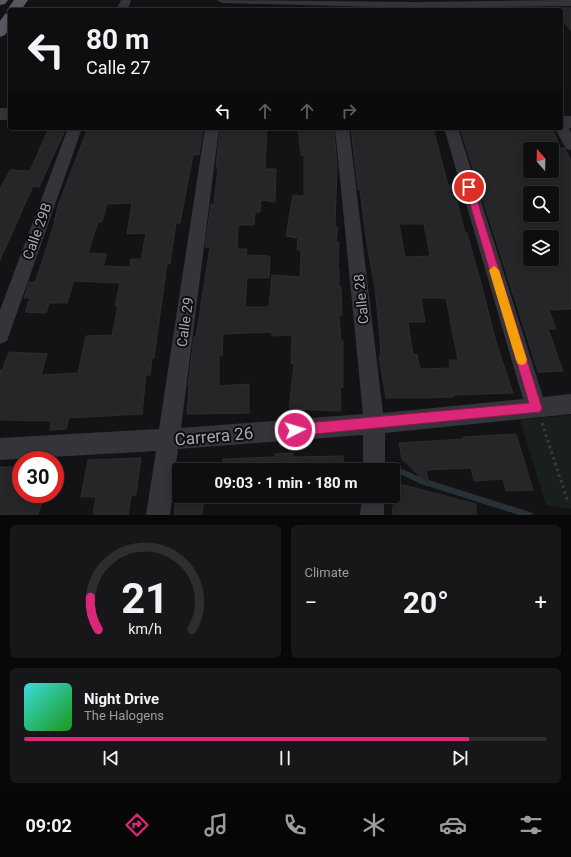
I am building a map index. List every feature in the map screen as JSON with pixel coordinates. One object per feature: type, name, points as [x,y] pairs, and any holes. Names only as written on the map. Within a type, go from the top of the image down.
[{"type":"highway","points":[[0,32],[8,20]]},
{"type":"street","points":[[222,0],[417,7],[457,3],[503,8],[571,3]]},
{"type":"street","name":"Calle 29B","points":[[0,335],[74,130]]},
{"type":"street","name":"Calle 29","points":[[158,515],[212,130]]},
{"type":"street","name":"Calle 28","points":[[342,130],[374,424],[374,463]]},
{"type":"street","points":[[452,130],[536,408]]},
{"type":"street","points":[[563,130],[571,145]]},
{"type":"street","name":"Carrera 26","points":[[0,448],[169,440],[374,424],[571,404]]},
{"type":"street","points":[[372,515],[373,503]]},
{"type":"path","points":[[536,408],[567,499],[571,500]]},
{"type":"shaded area","points":[[571,415],[571,509],[546,505],[520,420]]},
{"type":"building","points":[[563,8],[571,8],[571,31],[563,21]]},
{"type":"building","points":[[48,130],[65,130],[39,187],[33,186],[0,260],[0,189],[10,170],[30,171]]},
{"type":"building","points":[[87,130],[203,130],[199,155],[193,155],[180,223],[176,223],[170,264],[167,264],[154,358],[152,358],[150,375],[146,375],[142,414],[69,418],[66,429],[50,430],[51,421],[0,420],[0,370],[2,370],[9,352],[47,354],[41,375],[78,373],[86,336],[112,335],[118,306],[115,306],[120,283],[74,281],[67,303],[49,303],[46,313],[25,312],[30,298],[24,298],[29,282],[35,282],[59,203]],"holes":[[[132,203],[127,234],[146,233],[141,259],[131,259],[130,267],[103,266],[107,254],[88,253],[98,222],[102,222],[107,204]]]},
{"type":"building","points":[[220,130],[267,130],[265,169],[276,169],[275,202],[261,200],[260,212],[255,212],[254,225],[238,225],[237,249],[247,249],[246,255],[270,256],[269,278],[247,278],[245,307],[269,307],[272,275],[300,277],[301,250],[297,250],[298,238],[286,236],[293,195],[304,196],[304,155],[301,155],[298,130],[334,130],[337,167],[335,227],[338,227],[336,242],[339,242],[338,269],[339,287],[341,287],[342,315],[339,315],[341,341],[343,341],[343,388],[340,388],[341,411],[289,409],[294,364],[291,363],[292,335],[272,336],[272,332],[223,334],[222,356],[219,356],[219,386],[249,384],[249,413],[187,414],[188,386],[194,337],[196,337],[210,247],[205,247],[211,204],[214,204],[218,167],[216,167]]},
{"type":"building","points":[[351,130],[434,130],[448,185],[453,185],[496,342],[513,393],[453,395],[454,397],[386,398],[379,356],[381,356],[375,288],[367,244],[360,190],[358,190]],"holes":[[[399,224],[424,224],[430,256],[405,257]],[[421,298],[446,298],[458,360],[449,360],[450,368],[420,369],[417,354],[413,355],[408,322],[425,322]]]},
{"type":"building","points":[[461,130],[553,130],[558,142],[523,142],[523,178],[559,178],[559,145],[560,148],[564,148],[571,161],[571,309],[549,310],[556,329],[548,329],[563,371],[538,372]]},
{"type":"building","points":[[516,434],[533,490],[506,491],[503,479],[474,481],[471,468],[426,470],[429,485],[402,459],[399,443],[464,439],[463,437]]},
{"type":"building","points":[[293,453],[293,457],[343,456],[344,463],[223,463],[223,459],[275,457],[275,454]]},
{"type":"building","points":[[141,458],[136,495],[131,495],[128,515],[93,515],[96,497],[81,497],[88,460]]},
{"type":"building","points":[[0,467],[12,467],[12,503],[41,503],[38,515],[0,515]]},
{"type":"building","points":[[400,484],[476,504],[476,515],[392,515],[394,503],[400,503]]},
{"type":"building","points":[[175,503],[203,503],[202,515],[174,515]]},
{"type":"waterway","points":[[400,471],[421,481],[530,515]]},
{"type":"slow traffic","points":[[494,270],[522,360]]},
{"type":"route","points":[[295,430],[374,424],[536,408],[469,187]]}]
